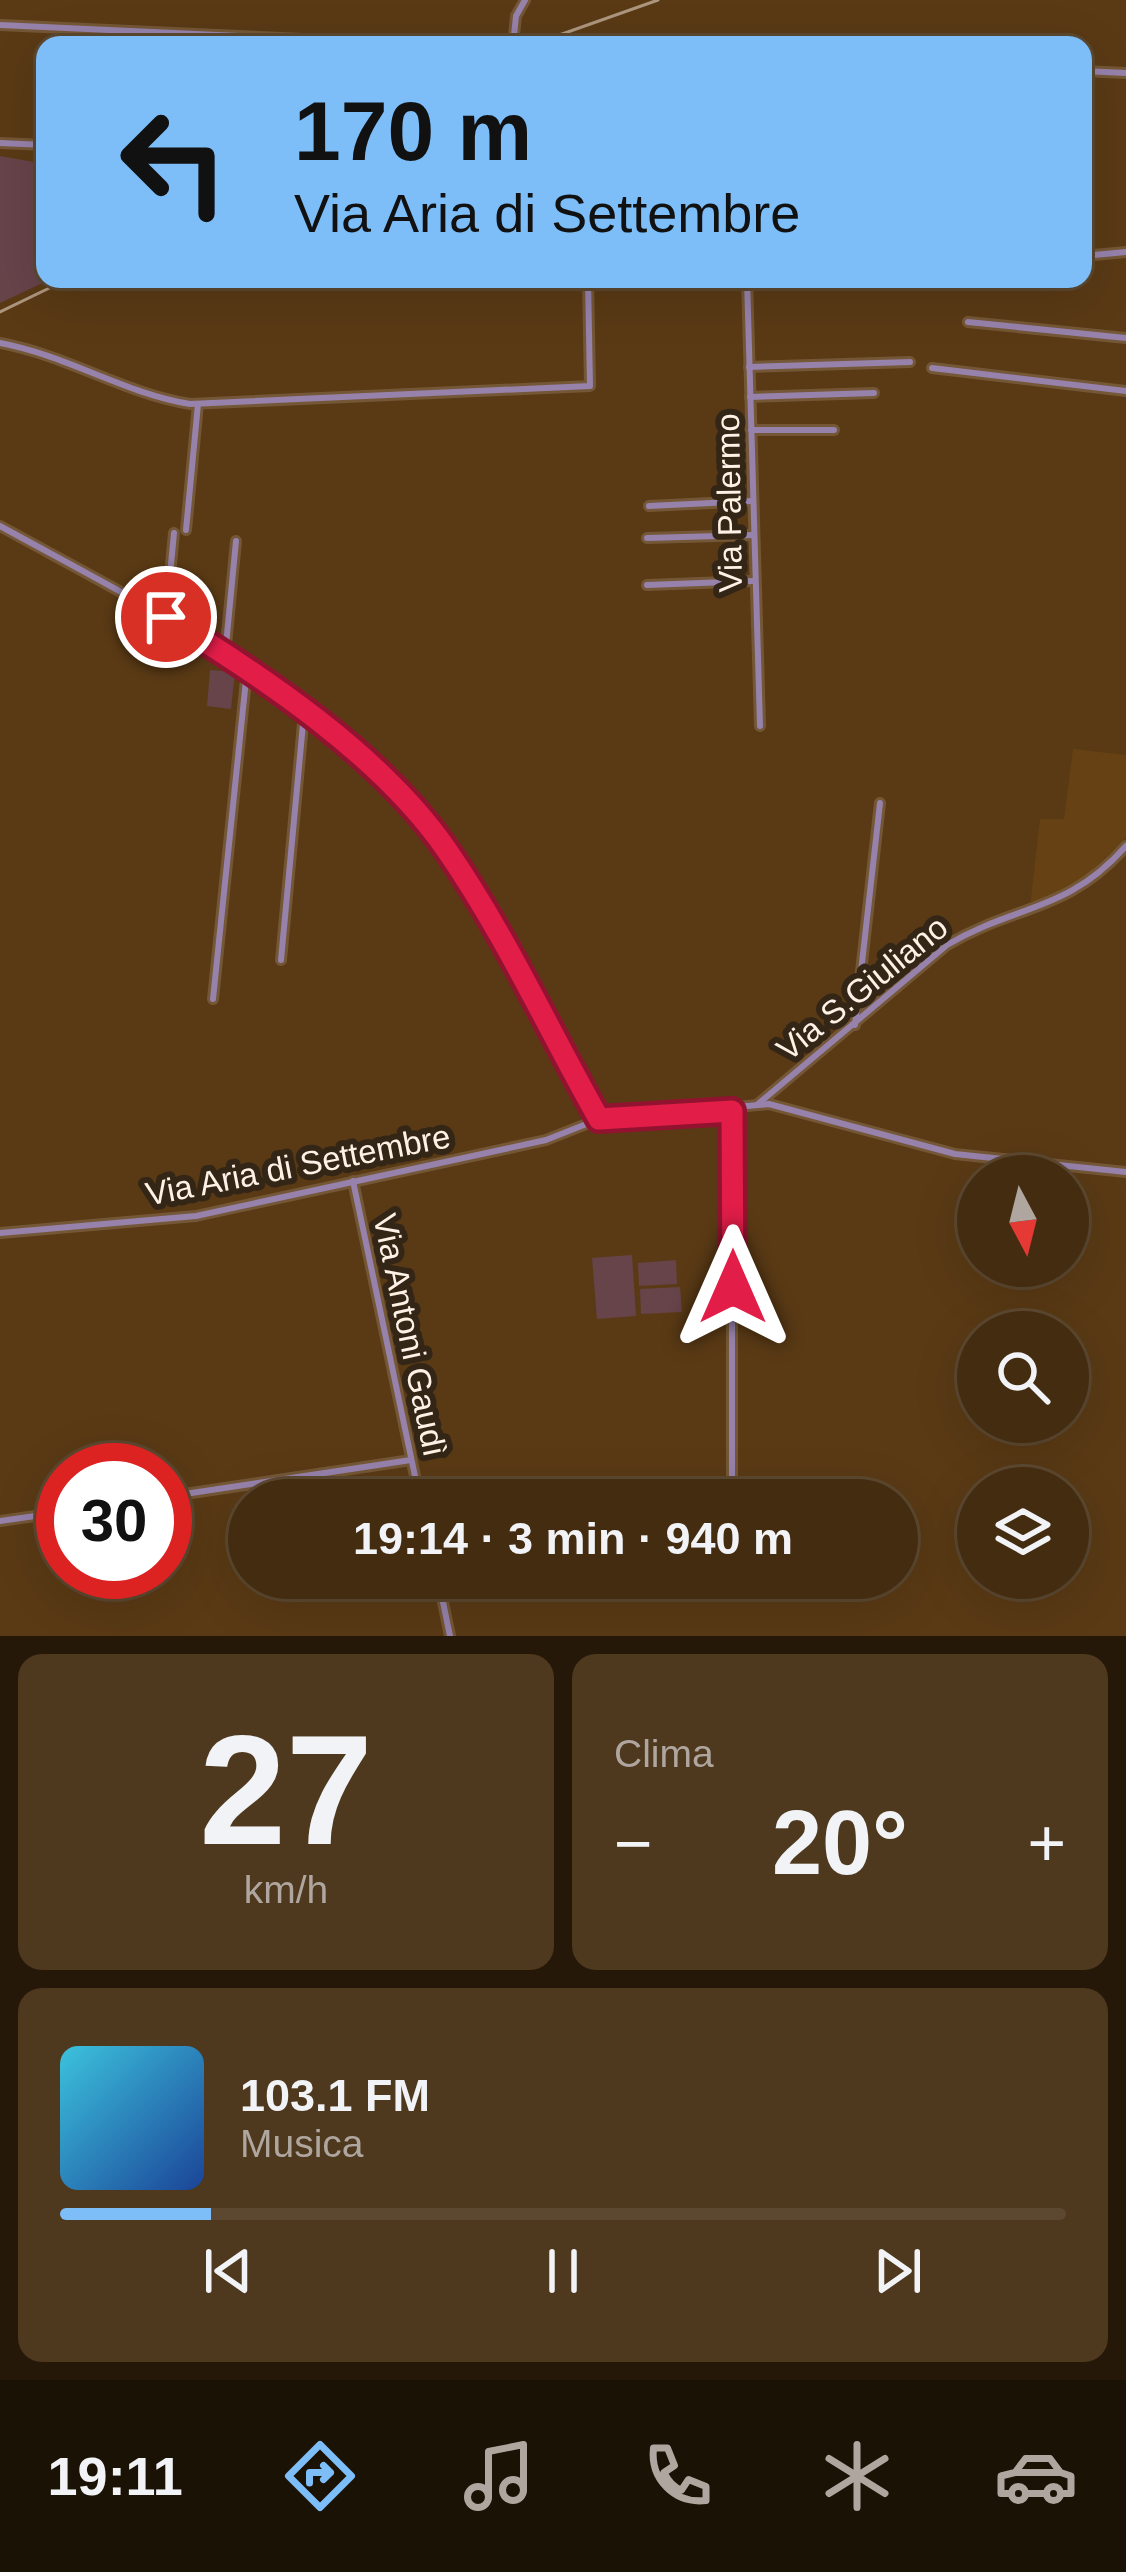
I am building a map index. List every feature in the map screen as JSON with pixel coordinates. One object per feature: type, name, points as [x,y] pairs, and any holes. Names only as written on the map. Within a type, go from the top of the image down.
[{"type":"street","points":[[514,36],[516,16],[525,0]]},
{"type":"street","points":[[0,25],[177,36]]},
{"type":"street","points":[[1092,72],[1126,74]]},
{"type":"street","points":[[0,143],[36,145]]},
{"type":"street","points":[[1092,255],[1126,252]]},
{"type":"street","points":[[0,343],[64,358],[157,398],[198,404],[590,386],[588,288]]},
{"type":"street","name":"Via Palermo","points":[[747,288],[760,725]]},
{"type":"street","points":[[968,322],[1126,338]]},
{"type":"street","points":[[749,368],[910,362]]},
{"type":"street","points":[[932,368],[1126,391]]},
{"type":"street","points":[[750,397],[874,393]]},
{"type":"street","points":[[186,530],[198,404]]},
{"type":"street","points":[[752,430],[834,430]]},
{"type":"street","points":[[649,506],[752,501]]},
{"type":"street","points":[[0,526],[166,617],[247,670],[305,710],[382,779],[446,848],[502,937],[599,1119]]},
{"type":"street","points":[[166,617],[174,533]]},
{"type":"street","points":[[647,538],[754,535]]},
{"type":"street","points":[[225,656],[236,542]]},
{"type":"street","points":[[646,585],[754,581]]},
{"type":"street","points":[[213,998],[247,670]]},
{"type":"street","points":[[281,960],[305,710]]},
{"type":"street","points":[[856,1024],[880,803]]},
{"type":"street","name":"Via S.Giuliano","points":[[755,1106],[947,945],[982,926],[1075,893],[1126,846]]},
{"type":"street","name":"Via Aria di Settembre","points":[[0,1233],[196,1216],[546,1140],[599,1119],[732,1111],[770,1104],[955,1154],[1126,1172]]},
{"type":"street","points":[[732,1111],[733,1479]]},
{"type":"street","name":"Via Antoni Gaudì","points":[[353,1181],[415,1479]]},
{"type":"street","points":[[192,1493],[411,1460]]},
{"type":"street","points":[[0,1522],[36,1516]]},
{"type":"street","points":[[442,1599],[450,1636]]},
{"type":"shaded area","points":[[0,156],[36,162],[36,286],[0,303]]},
{"type":"shaded area","points":[[210,670],[235,672],[231,709],[207,706]]},
{"type":"shaded area","points":[[1073,749],[1126,755],[1126,838],[1072,889],[1030,907],[1040,819],[1064,819]]},
{"type":"shaded area","points":[[632,1255],[636,1316],[597,1319],[592,1258]]},
{"type":"shaded area","points":[[676,1260],[677,1284],[639,1286],[638,1263]]},
{"type":"shaded area","points":[[680,1287],[682,1312],[641,1314],[640,1289]]},
{"type":"railway","points":[[556,36],[658,0]]},
{"type":"railway","points":[[0,312],[49,288]]},
{"type":"route","points":[[166,617],[300,706],[427,823],[502,937],[599,1119],[732,1111],[733,1287]]}]
